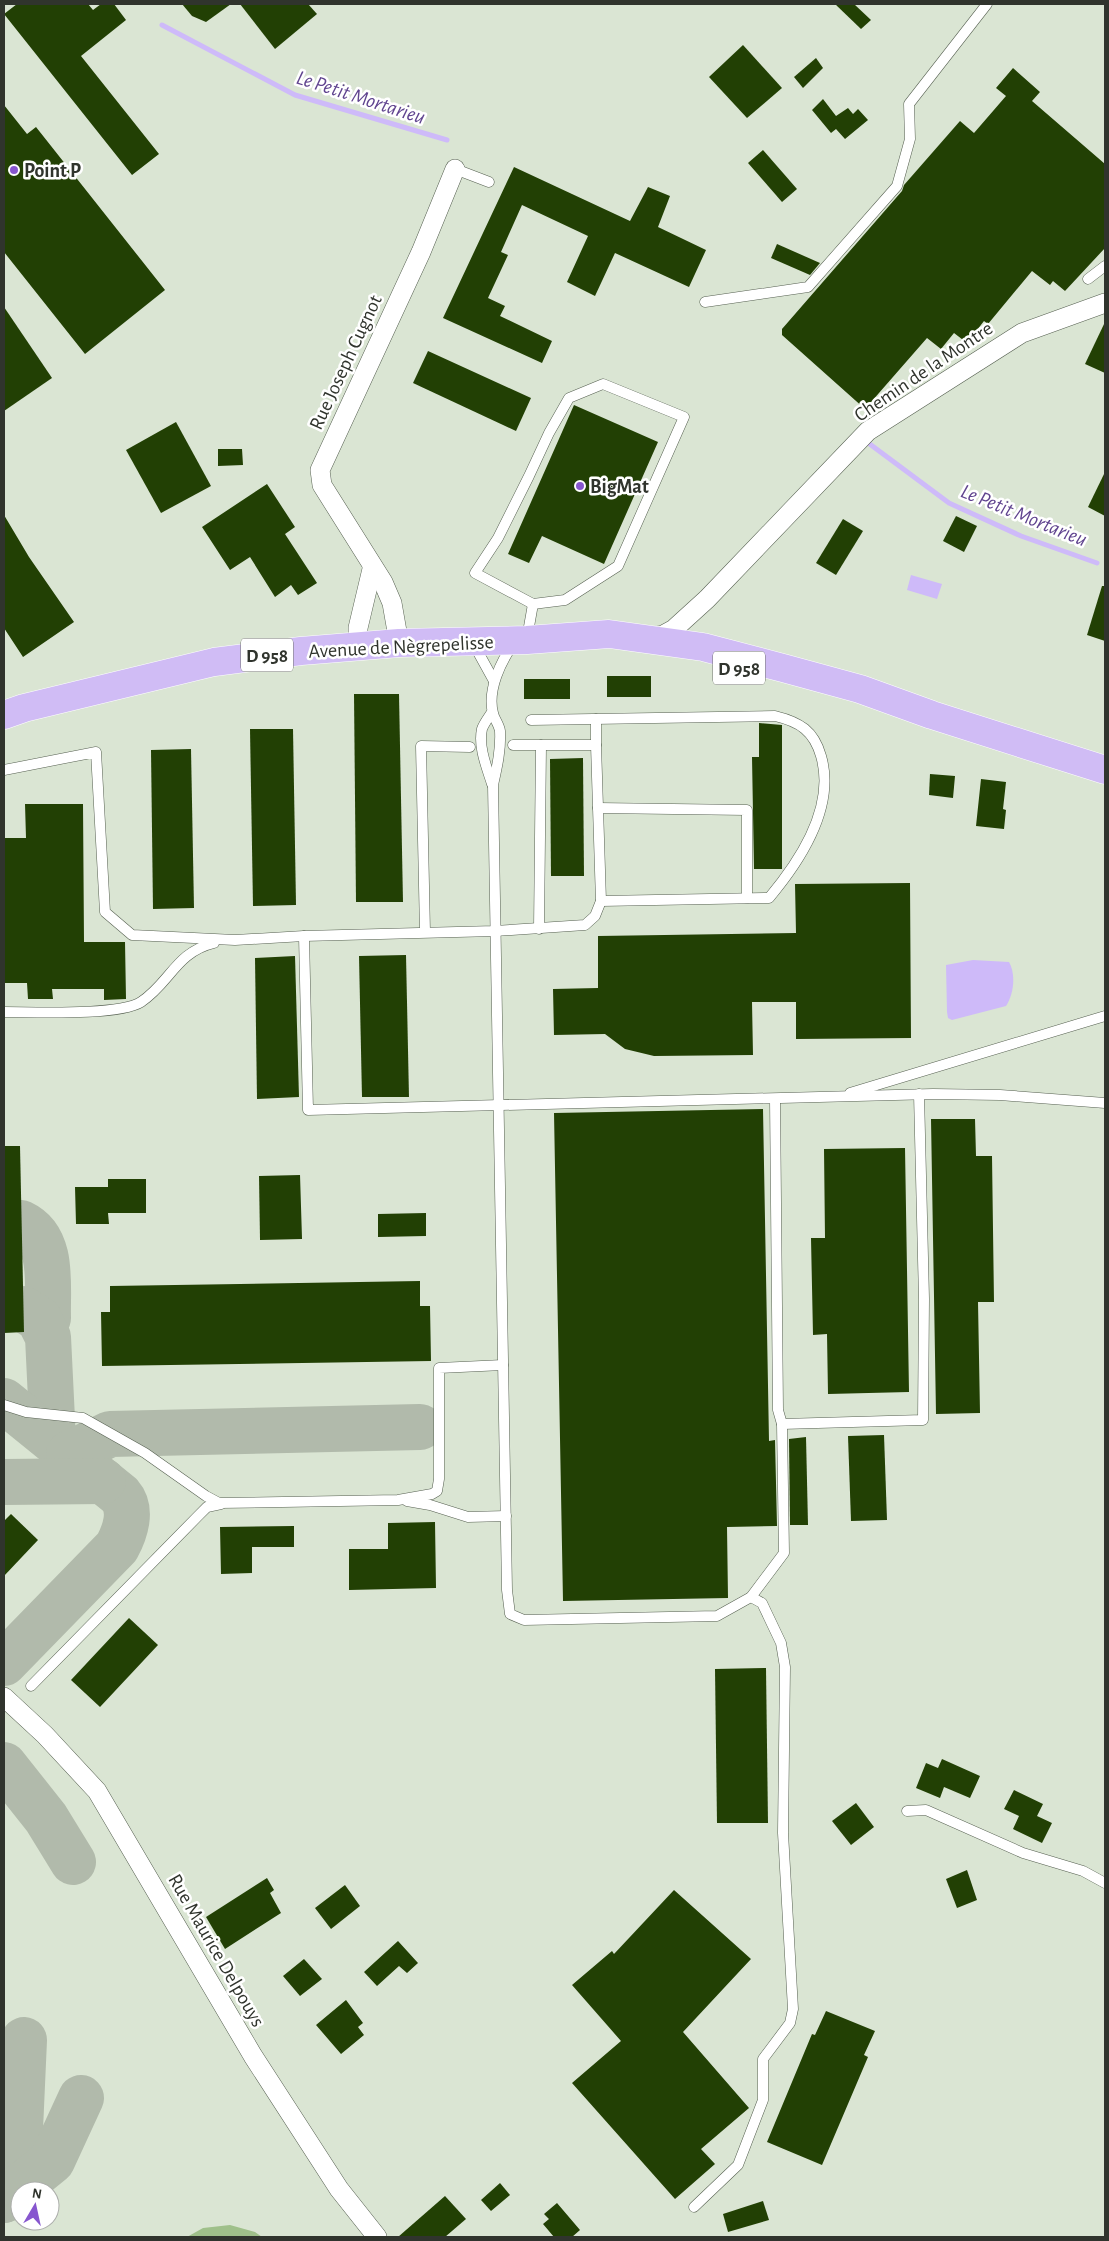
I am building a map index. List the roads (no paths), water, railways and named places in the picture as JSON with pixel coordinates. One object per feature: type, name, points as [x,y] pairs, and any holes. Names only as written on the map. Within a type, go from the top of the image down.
[{"type":"main road","name":"Avenue de Nègrepelisse","points":[[11,710],[214,662],[358,645],[528,640],[610,634],[703,648],[860,689],[932,715],[1063,755],[1105,770]]},
{"type":"main road","name":"Avenue de Nègrepelisse","points":[[528,640],[644,650],[694,657],[932,715]]},
{"type":"street","name":"Rue Joseph Cugnot","points":[[399,643],[392,603],[383,582],[372,568],[322,485],[320,470],[417,261],[455,169]]},
{"type":"street","name":"Chemin de la Montre","points":[[644,638],[663,635],[674,629],[707,599],[868,431],[1022,332],[1105,303]]},
{"type":"street","points":[[358,645],[358,628],[372,568]]},
{"type":"street","name":"Chemin de la Montre","points":[[703,648],[697,641],[694,629],[697,618],[707,599]]},
{"type":"street","name":"Rue Maurice Delpouys","points":[[4,1697],[45,1735],[97,1791],[253,2056],[339,2189],[377,2237]]},
{"type":"lane","points":[[705,302],[808,287],[897,186],[910,139],[909,104],[987,4]]},
{"type":"lane","points":[[455,169],[490,182]]},
{"type":"lane","points":[[1088,279],[1105,266]]},
{"type":"lane","points":[[603,384],[684,417],[618,566],[565,600],[532,604],[475,573],[498,538],[549,433],[569,398],[603,384]]},
{"type":"lane","points":[[493,785],[483,753],[482,729],[492,712],[494,681],[507,652],[528,640],[532,604]]},
{"type":"lane","points":[[469,641],[478,652],[494,681]]},
{"type":"lane","points":[[492,712],[500,730],[500,752],[493,785],[507,1590],[510,1614],[524,1620],[717,1616],[751,1597],[784,1553],[782,1424],[778,1410],[775,1099]]},
{"type":"lane","points":[[532,720],[775,716],[792,720],[806,729],[817,742],[826,773],[825,795],[812,833],[790,874],[769,898],[601,901]]},
{"type":"lane","points":[[4,770],[96,752],[105,912],[132,935],[235,940],[304,936],[540,929],[584,925],[594,916],[601,901],[596,719]]},
{"type":"lane","points":[[513,745],[596,745]]},
{"type":"lane","points":[[540,745],[540,929]]},
{"type":"lane","points":[[425,932],[421,746],[470,747]]},
{"type":"lane","points":[[598,808],[746,810],[747,898]]},
{"type":"lane","points":[[304,936],[308,1110],[919,1094],[1000,1095],[1105,1103]]},
{"type":"lane","points":[[4,1012],[112,1010],[132,1007],[152,992],[189,952],[200,946],[235,940]]},
{"type":"lane","points":[[836,1097],[1105,1016]]},
{"type":"lane","points":[[782,1424],[923,1420],[924,1299],[919,1094]]},
{"type":"lane","points":[[31,1686],[207,1507],[217,1503],[398,1500],[432,1494],[437,1491],[439,1479],[439,1368],[504,1365]]},
{"type":"lane","points":[[4,1405],[26,1412],[84,1418],[145,1453],[206,1496],[219,1503],[229,1504]]},
{"type":"lane","points":[[398,1500],[430,1505],[468,1517],[506,1516]]},
{"type":"lane","points":[[694,2207],[738,2164],[763,2100],[763,2059],[790,2023],[793,2010],[783,1833],[785,1667],[781,1643],[762,1603],[751,1597]]},
{"type":"lane","points":[[907,1811],[926,1810],[1023,1853],[1083,1871],[1105,1884]]},
{"type":"waterway","name":"Le Petit Mortarieu","points":[[162,25],[295,95],[447,140]]},
{"type":"waterway","name":"Le Petit Mortarieu","points":[[867,442],[949,503],[1021,536],[1097,563]]},
{"type":"place","name":"Point P","points":[[14,170]]},
{"type":"place","name":"BigMat","points":[[580,486]]}]
